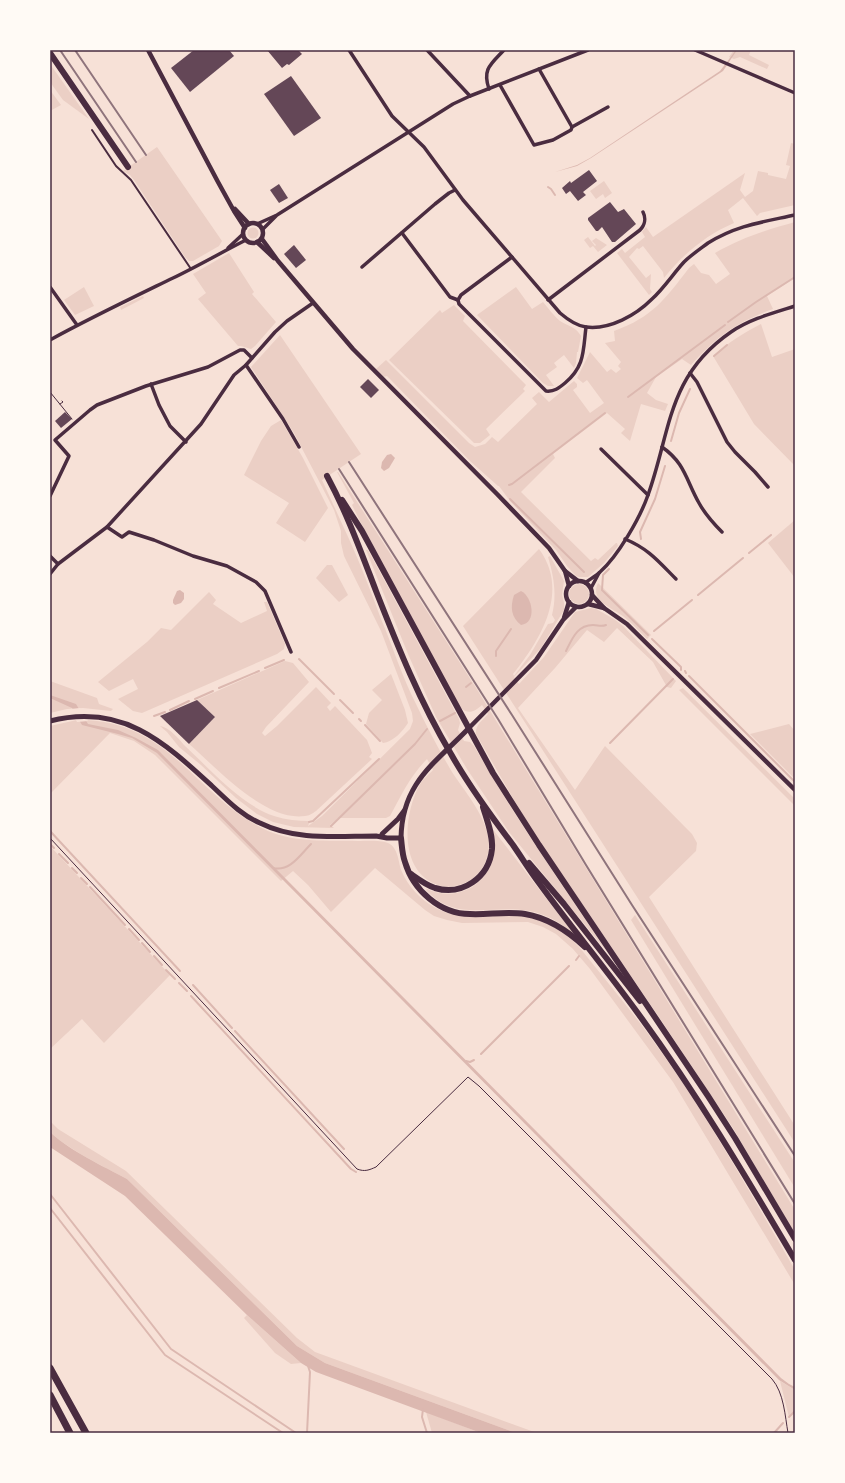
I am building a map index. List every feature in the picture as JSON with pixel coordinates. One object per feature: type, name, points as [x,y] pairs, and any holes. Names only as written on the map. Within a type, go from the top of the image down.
[{"type":"highway","points":[[50,53],[128,167]]},
{"type":"highway","points":[[795,1239],[735,1138],[539,846],[493,773],[467,730],[362,531],[329,479],[365,560],[412,679],[432,720],[461,771],[538,882],[582,938],[591,953],[635,1010],[685,1080],[795,1260]]},
{"type":"highway","points":[[410,874],[434,888],[452,890],[468,886],[480,876],[488,864],[492,848],[481,801]]},
{"type":"highway","points":[[401,836],[405,863],[410,874],[421,891],[436,904],[443,908],[468,914],[513,913],[543,918],[563,929],[591,953]]},
{"type":"highway","points":[[514,847],[564,904],[659,1024]]},
{"type":"highway","points":[[50,1368],[86,1433]]},
{"type":"highway","points":[[50,1396],[70,1433]]},
{"type":"main road","points":[[50,721],[70,717],[95,717],[117,720],[137,728],[157,739],[178,754],[236,808],[259,823],[286,833],[299,835],[376,836],[387,838],[401,836]]},
{"type":"main road","points":[[382,834],[398,819],[405,808],[414,786],[421,776],[467,730]]},
{"type":"main road","points":[[401,836],[405,808]]},
{"type":"main road","points":[[376,836],[382,834],[401,836]]},
{"type":"street","points":[[148,50],[230,204],[245,228]]},
{"type":"street","points":[[349,50],[392,116],[424,147],[455,190],[548,300],[568,319],[586,327],[610,324],[640,309],[654,298],[688,258],[721,236],[754,223],[795,215]]},
{"type":"street","points":[[427,50],[470,96]]},
{"type":"street","points":[[489,89],[486,81],[486,72],[504,50]]},
{"type":"street","points":[[228,248],[243,234],[245,228],[249,224],[257,224],[277,215],[453,104],[588,50]]},
{"type":"street","points":[[695,50],[795,94]]},
{"type":"street","points":[[539,69],[572,127]]},
{"type":"street","points":[[500,85],[534,145],[553,140],[571,130],[572,127],[608,107]]},
{"type":"street","points":[[362,267],[449,192],[455,190]]},
{"type":"street","points":[[230,204],[249,224]]},
{"type":"street","points":[[548,300],[640,230],[645,217],[643,212]]},
{"type":"street","points":[[243,234],[246,240],[252,243],[260,240],[263,236],[263,229],[277,215]]},
{"type":"street","points":[[257,224],[263,229]]},
{"type":"street","points":[[402,233],[450,297],[458,300],[459,304],[546,391],[558,389],[572,378],[578,369],[582,360],[586,327]]},
{"type":"street","points":[[50,340],[246,240]]},
{"type":"street","points":[[260,240],[374,371],[549,548],[565,571],[578,581],[585,582],[591,588],[592,595],[588,604]]},
{"type":"street","points":[[458,300],[461,295],[512,257]]},
{"type":"street","points":[[50,287],[77,325]]},
{"type":"street","points":[[50,574],[58,564],[107,527],[186,442],[201,424],[234,375],[286,321],[313,302]]},
{"type":"street","points":[[591,588],[600,572],[635,525],[648,495],[678,395],[690,373],[709,350],[732,332],[757,318],[795,306]]},
{"type":"street","points":[[50,441],[55,440],[97,405],[151,384],[208,367],[240,350],[244,350],[252,358]]},
{"type":"street","points":[[246,364],[299,447]]},
{"type":"street","points":[[690,373],[697,382],[727,442],[768,487]]},
{"type":"street","points":[[151,384],[159,405],[170,426],[186,442]]},
{"type":"street","points":[[50,496],[69,456],[55,440]]},
{"type":"street","points":[[662,447],[677,459],[704,511],[722,532]]},
{"type":"street","points":[[601,450],[648,495]]},
{"type":"street","points":[[107,527],[122,537],[129,532],[135,533],[193,556],[220,563],[256,582],[265,591],[291,652]]},
{"type":"street","points":[[625,540],[639,545],[647,550],[676,579]]},
{"type":"street","points":[[50,556],[58,564]]},
{"type":"street","points":[[565,571],[569,586],[566,595],[570,602],[576,606],[588,604],[604,608]]},
{"type":"street","points":[[585,582],[600,572]]},
{"type":"street","points":[[569,586],[578,581]]},
{"type":"street","points":[[592,595],[604,608],[627,624],[795,790]]},
{"type":"street","points":[[563,620],[570,602]]},
{"type":"street","points":[[467,730],[536,660],[563,620],[576,606]]},
{"type":"lane","points":[[92,130],[116,166],[131,180],[191,269]]},
{"type":"path","points":[[50,392],[75,422]]},
{"type":"path","points":[[60,404],[63,402],[62,401]]},
{"type":"path","points":[[50,838],[357,1169],[367,1171],[376,1167],[468,1077],[479,1086],[772,1379],[780,1393],[788,1433]]},
{"type":"shaded area","points":[[734,50],[751,50],[749,55],[769,65],[767,69],[740,57],[734,59],[729,57]]},
{"type":"shaded area","points":[[736,50],[723,71],[591,158],[577,166],[555,172],[577,165],[590,158],[720,71]]},
{"type":"shaded area","points":[[50,64],[89,119],[63,100],[50,82]]},
{"type":"shaded area","points":[[50,90],[61,105],[50,111]]},
{"type":"shaded area","points":[[791,143],[795,144],[795,205],[760,213],[757,216],[743,198],[728,210],[734,223],[714,233],[687,253],[664,278],[663,272],[643,246],[639,249],[637,248],[629,257],[646,278],[651,274],[650,289],[652,292],[649,295],[617,253],[622,249],[625,253],[645,237],[642,232],[646,227],[653,237],[745,173],[740,190],[745,197],[753,191],[758,171],[786,179],[790,166],[786,165]]},
{"type":"shaded area","points":[[157,147],[222,241],[219,246],[193,261],[189,261],[185,257],[134,180],[130,175],[123,171]]},
{"type":"shaded area","points":[[604,181],[612,193],[605,198],[603,194],[596,199],[590,191]]},
{"type":"shaded area","points":[[795,222],[795,278],[767,296],[773,309],[749,319],[728,331],[691,365],[682,359],[656,377],[647,393],[656,400],[668,404],[665,411],[641,404],[630,441],[621,433],[625,429],[607,413],[553,454],[555,458],[521,492],[591,561],[595,558],[598,560],[617,543],[618,546],[604,563],[588,577],[576,576],[556,550],[510,501],[499,486],[470,461],[387,376],[383,377],[376,369],[386,360],[469,443],[475,447],[485,444],[492,437],[498,442],[537,404],[532,398],[539,392],[549,402],[574,381],[577,384],[577,387],[573,390],[590,413],[604,403],[587,380],[583,383],[577,378],[590,352],[607,372],[611,369],[616,373],[621,369],[618,366],[621,362],[605,343],[615,341],[614,331],[639,320],[649,313],[665,298],[689,268],[694,264],[701,273],[709,275],[716,284],[730,274],[715,253],[754,235]]},
{"type":"shaded area","points":[[251,228],[255,228],[257,229],[257,237],[251,238],[248,235],[248,231]]},
{"type":"shaded area","points":[[588,237],[595,246],[596,245],[592,241],[596,238],[607,245],[598,252],[593,246],[590,248],[584,240]]},
{"type":"shaded area","points":[[229,253],[254,292],[252,294],[276,322],[251,349],[238,346],[198,299],[206,293],[193,274]]},
{"type":"shaded area","points":[[84,287],[94,306],[75,315],[64,300]]},
{"type":"shaded area","points":[[516,287],[532,309],[543,302],[560,321],[574,329],[581,336],[574,368],[564,355],[554,363],[557,367],[546,375],[554,386],[548,386],[543,383],[477,315]]},
{"type":"shaded area","points":[[143,296],[144,298],[121,310],[120,307]]},
{"type":"shaded area","points":[[454,305],[465,316],[463,321],[526,385],[523,389],[525,391],[486,429],[490,435],[480,443],[474,443],[389,360],[440,310],[442,313]]},
{"type":"shaded area","points":[[761,324],[772,357],[795,349],[795,466],[754,424],[713,356],[736,338]]},
{"type":"shaded area","points":[[280,335],[361,454],[322,480],[358,559],[411,694],[442,755],[478,810],[486,827],[489,849],[486,861],[476,876],[459,885],[442,886],[425,878],[416,868],[411,856],[408,842],[410,812],[419,786],[433,770],[427,759],[411,779],[390,816],[386,818],[338,818],[330,825],[334,828],[294,827],[273,822],[257,814],[236,798],[201,765],[179,747],[160,726],[174,734],[215,775],[250,804],[274,816],[292,820],[310,821],[308,826],[322,816],[410,729],[413,721],[412,713],[381,631],[344,556],[341,543],[341,531],[334,510],[294,433],[251,367]]},
{"type":"shaded area","points":[[281,420],[303,458],[328,508],[305,542],[276,523],[289,503],[244,475],[261,441],[271,426]]},
{"type":"shaded area","points":[[391,454],[395,458],[389,468],[384,471],[381,468],[382,462],[387,455]]},
{"type":"shaded area","points":[[337,472],[478,691],[795,1210],[795,1234],[733,1128],[538,839],[514,800],[476,734],[478,725],[488,714],[482,705],[471,712],[468,712],[460,707],[362,525],[352,505],[354,503]]},
{"type":"shaded area","points":[[795,520],[795,578],[768,543]]},
{"type":"shaded area","points":[[539,549],[548,565],[552,581],[552,598],[542,630],[533,646],[513,674],[514,676],[530,655],[548,624],[553,623],[555,620],[552,615],[555,593],[548,557],[550,556],[564,581],[562,595],[564,610],[541,648],[514,677],[519,684],[544,657],[575,612],[591,608],[596,609],[614,619],[623,626],[676,681],[671,688],[667,687],[653,662],[617,628],[604,642],[587,630],[555,668],[518,708],[575,790],[605,746],[692,834],[697,843],[696,851],[649,897],[795,1126],[795,1143],[463,626]]},
{"type":"shaded area","points":[[366,550],[368,550],[459,719],[460,723],[458,730],[464,741],[470,742],[474,746],[522,825],[608,953],[509,832],[467,769],[436,717],[408,654]]},
{"type":"shaded area","points":[[327,565],[332,565],[348,595],[339,602],[316,578]]},
{"type":"shaded area","points":[[598,583],[651,635],[647,639],[627,619],[599,599],[596,589]]},
{"type":"shaded area","points":[[579,584],[586,587],[589,594],[586,601],[579,604],[572,601],[569,594],[572,587]]},
{"type":"shaded area","points":[[180,590],[184,593],[184,599],[181,603],[175,605],[173,600],[177,591]]},
{"type":"shaded area","points":[[521,591],[528,599],[532,610],[529,620],[521,625],[513,615],[512,604],[514,595]]},
{"type":"shaded area","points":[[209,592],[216,600],[213,604],[241,623],[267,611],[264,602],[267,602],[285,644],[284,649],[277,654],[142,713],[133,711],[118,699],[138,689],[133,679],[109,691],[98,682],[147,642],[161,628],[171,630]]},
{"type":"shaded area","points":[[285,661],[293,663],[309,682],[262,733],[265,736],[277,726],[316,687],[331,703],[327,707],[330,711],[335,706],[367,740],[372,753],[369,757],[372,759],[316,811],[306,816],[290,816],[274,811],[258,802],[227,779],[189,744],[215,717],[197,700]]},
{"type":"shaded area","points":[[391,674],[405,710],[408,723],[401,733],[390,741],[383,743],[366,724],[369,713],[382,700],[372,690]]},
{"type":"shaded area","points":[[50,681],[97,698],[99,704],[113,709],[111,711],[83,708],[67,709],[50,713]]},
{"type":"shaded area","points":[[683,688],[795,799],[795,806],[679,690]]},
{"type":"shaded area","points":[[50,695],[76,704],[88,724],[118,730],[158,750],[781,1378],[795,1387],[795,1390],[779,1380],[157,753],[132,738],[82,725],[72,708],[50,698]]},
{"type":"shaded area","points":[[77,720],[109,723],[136,732],[159,746],[180,762],[220,799],[243,817],[268,831],[279,835],[301,839],[324,841],[377,841],[392,845],[396,852],[402,872],[411,887],[429,904],[445,912],[467,917],[509,915],[529,917],[553,926],[567,936],[580,948],[667,1059],[724,1148],[795,1270],[795,1285],[673,1082],[590,969],[573,949],[556,934],[543,927],[528,922],[462,923],[434,916],[375,868],[331,912],[308,885],[293,871],[281,881],[155,755],[134,741],[110,733],[50,794],[50,726]]},
{"type":"shaded area","points":[[789,724],[795,731],[795,779],[750,734]]},
{"type":"shaded area","points":[[491,827],[573,933],[563,925],[535,912],[515,909],[462,909],[449,906],[437,900],[426,890],[450,894],[465,891],[478,883],[490,868],[493,857]]},
{"type":"shaded area","points":[[50,846],[170,975],[104,1043],[82,1019],[50,1049]]},
{"type":"shaded area","points":[[635,915],[795,1163],[795,1188],[631,920]]},
{"type":"shaded area","points":[[50,1121],[58,1129],[126,1171],[297,1338],[315,1352],[537,1433],[516,1433],[325,1363],[297,1346],[127,1179],[58,1139],[50,1132]]},
{"type":"shaded area","points":[[50,1132],[67,1146],[127,1179],[297,1346],[325,1363],[516,1433],[481,1433],[316,1372],[301,1363],[247,1315],[125,1196],[50,1147]]},
{"type":"shaded area","points":[[247,1315],[301,1363],[291,1364],[275,1353],[244,1318]]},
{"type":"shaded area","points":[[780,1381],[795,1390],[795,1411],[789,1417]]},
{"type":"shaded area","points":[[426,1412],[481,1433],[432,1433]]},
{"type":"pier","points":[[80,708],[88,721],[77,722],[70,709]]},
{"type":"building","points":[[194,50],[229,50],[234,56],[190,92],[171,68]]},
{"type":"building","points":[[267,50],[298,50],[302,54],[289,65],[287,64],[282,68]]},
{"type":"building","points":[[291,76],[321,118],[294,136],[264,94]]},
{"type":"building","points":[[589,170],[597,181],[583,192],[586,195],[578,201],[570,191],[566,194],[562,188],[570,181],[571,183]]},
{"type":"building","points":[[279,184],[288,198],[279,203],[270,190]]},
{"type":"building","points":[[610,202],[618,212],[624,209],[636,224],[615,242],[612,242],[602,227],[596,231],[588,220],[588,218]]},
{"type":"building","points":[[294,245],[306,260],[296,268],[284,254]]},
{"type":"building","points":[[368,379],[379,390],[371,398],[360,387]]},
{"type":"building","points":[[65,412],[72,419],[61,428],[55,421]]},
{"type":"building","points":[[197,700],[215,717],[189,744],[160,716]]},
{"type":"waterway","points":[[548,187],[555,195]]},
{"type":"waterway","points":[[728,322],[795,277]]},
{"type":"waterway","points":[[628,397],[725,325]]},
{"type":"waterway","points":[[714,356],[727,345]]},
{"type":"waterway","points":[[671,441],[679,413],[690,389]]},
{"type":"waterway","points":[[509,485],[605,413]]},
{"type":"waterway","points":[[641,539],[640,532],[655,499],[665,466]]},
{"type":"waterway","points":[[510,499],[584,572]]},
{"type":"waterway","points":[[749,553],[771,535]]},
{"type":"waterway","points":[[698,595],[743,558]]},
{"type":"waterway","points":[[609,569],[603,575],[602,590],[648,635]]},
{"type":"waterway","points":[[654,631],[692,600]]},
{"type":"waterway","points":[[566,651],[570,642],[583,627],[606,625]]},
{"type":"waterway","points":[[496,656],[496,651],[511,629]]},
{"type":"waterway","points":[[652,639],[681,667],[681,670]]},
{"type":"waterway","points":[[299,659],[334,694]]},
{"type":"waterway","points":[[265,668],[284,660]]},
{"type":"waterway","points":[[219,688],[259,671]]},
{"type":"waterway","points":[[689,676],[795,782]]},
{"type":"waterway","points":[[610,743],[673,679]]},
{"type":"waterway","points":[[466,687],[471,683]]},
{"type":"waterway","points":[[195,699],[213,691]]},
{"type":"waterway","points":[[340,700],[353,713]]},
{"type":"waterway","points":[[170,710],[189,701]]},
{"type":"waterway","points":[[154,716],[165,712]]},
{"type":"waterway","points":[[440,721],[455,713]]},
{"type":"waterway","points":[[365,725],[380,741]]},
{"type":"waterway","points":[[331,826],[415,744],[427,729]]},
{"type":"waterway","points":[[309,822],[313,821],[379,759]]},
{"type":"waterway","points":[[50,831],[180,971]]},
{"type":"waterway","points":[[50,844],[54,848]]},
{"type":"waterway","points":[[273,868],[279,869],[290,865],[311,844]]},
{"type":"waterway","points":[[59,854],[68,863]]},
{"type":"waterway","points":[[72,868],[77,873]]},
{"type":"waterway","points":[[81,878],[87,884]]},
{"type":"waterway","points":[[90,887],[125,925]]},
{"type":"waterway","points":[[129,929],[139,940]]},
{"type":"waterway","points":[[142,943],[150,952]]},
{"type":"waterway","points":[[154,956],[162,965]]},
{"type":"waterway","points":[[576,960],[579,956]]},
{"type":"waterway","points":[[481,1054],[569,966]]},
{"type":"waterway","points":[[166,970],[175,979]]},
{"type":"waterway","points":[[179,983],[187,991]]},
{"type":"waterway","points":[[193,985],[232,1028]]},
{"type":"waterway","points":[[191,996],[351,1169],[356,1172]]},
{"type":"waterway","points":[[235,1031],[344,1149]]},
{"type":"waterway","points":[[466,1061],[470,1062],[474,1060]]},
{"type":"waterway","points":[[50,1194],[171,1349],[296,1433]]},
{"type":"waterway","points":[[50,1208],[165,1355],[283,1433]]},
{"type":"waterway","points":[[307,1433],[310,1372],[308,1366]]},
{"type":"waterway","points":[[423,1409],[422,1417],[427,1433]]},
{"type":"waterway","points":[[789,1417],[795,1411]]},
{"type":"waterway","points":[[774,1433],[783,1423]]},
{"type":"railway","points":[[60,50],[136,162]]},
{"type":"railway","points":[[75,50],[146,155]]},
{"type":"railway","points":[[349,462],[632,905],[795,1156]]},
{"type":"railway","points":[[339,469],[498,719],[795,1204]]}]
